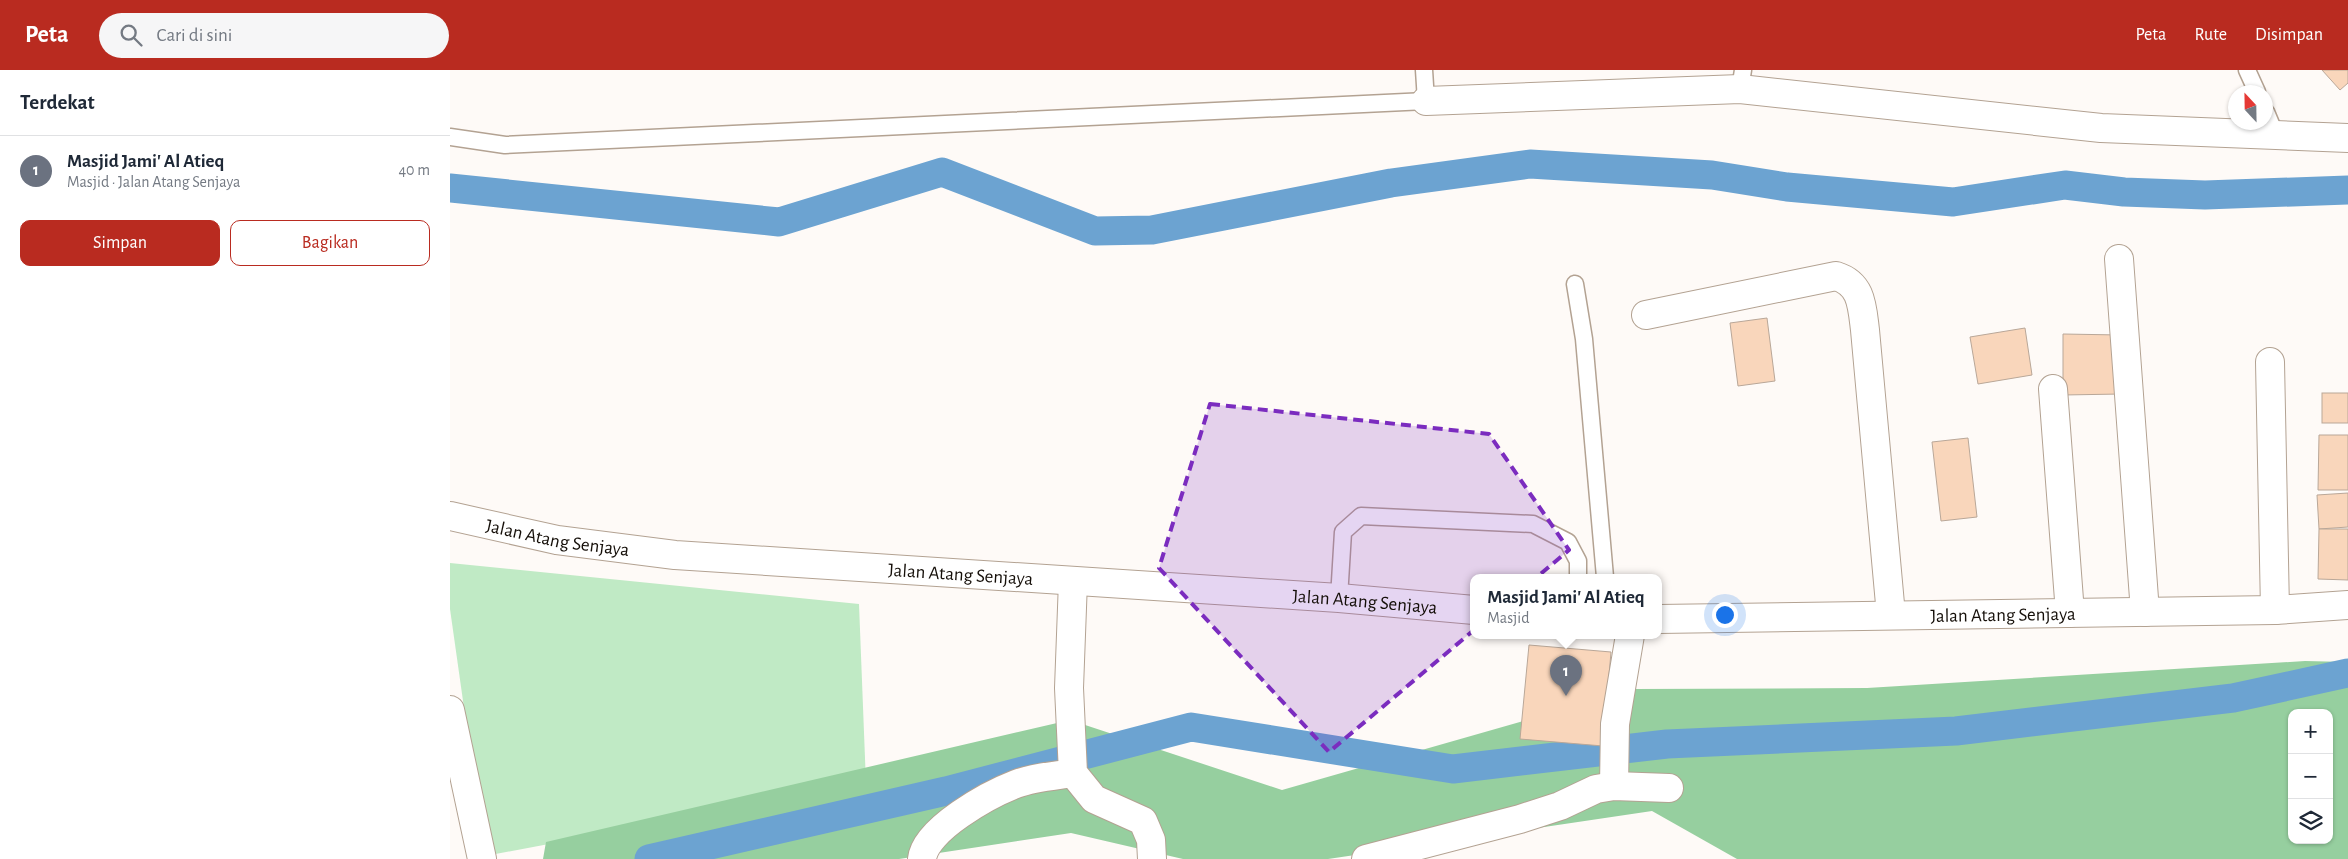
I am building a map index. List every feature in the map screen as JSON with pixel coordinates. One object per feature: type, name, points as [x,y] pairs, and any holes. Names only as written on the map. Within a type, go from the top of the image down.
[{"type":"street","points":[[1426,101],[1741,80],[2101,128],[2228,125]]},
{"type":"street","points":[[2273,124],[2348,138]]},
{"type":"street","points":[[2119,259],[2144,612]]},
{"type":"street","points":[[1646,315],[1836,276],[1847,280],[1856,288],[1862,304],[1866,330],[1890,615]]},
{"type":"street","points":[[2270,362],[2274,610]]},
{"type":"street","points":[[2053,389],[2070,613]]},
{"type":"street","name":"Jalan Atang Senjaya","points":[[450,516],[556,540],[675,556],[1339,598],[1470,610]]},
{"type":"street","points":[[1073,581],[1069,688],[1073,769],[1094,799],[1143,821],[1151,840],[1152,859]]},
{"type":"street","name":"Jalan Atang Senjaya","points":[[1662,619],[2274,610],[2348,605]]},
{"type":"street","points":[[1614,778],[1615,724],[1629,639]]},
{"type":"street","points":[[450,710],[480,850]]},
{"type":"street","points":[[922,859],[928,842],[938,832],[977,804],[1016,784],[1073,769]]},
{"type":"street","points":[[1366,859],[1520,819],[1560,806],[1614,778],[1669,788]]},
{"type":"lane","points":[[450,137],[505,145],[1426,101],[1424,70]]},
{"type":"lane","points":[[2247,70],[2254,85]]},
{"type":"lane","points":[[1575,284],[1584,339],[1605,574]]},
{"type":"lane","points":[[1339,598],[1343,532],[1361,516],[1533,524],[1568,542],[1578,561],[1578,574]]},
{"type":"highlighted area","points":[[1210,404],[1489,434],[1569,550],[1329,752],[1159,568]]},
{"type":"green space","points":[[450,563],[859,604],[866,784],[485,856],[450,609]]},
{"type":"green space","points":[[2305,661],[2348,662],[2348,859],[1737,859],[1652,811],[1328,859],[1183,859],[1071,833],[899,859],[543,859],[546,842],[1070,720],[1282,790],[1635,689],[1867,688]]},
{"type":"building","points":[[2322,70],[2348,70],[2348,83],[2340,90]]},
{"type":"building","points":[[1767,318],[1775,381],[1738,386],[1730,323]]},
{"type":"building","points":[[2025,328],[2032,375],[1978,384],[1970,337]]},
{"type":"building","points":[[2063,334],[2120,335],[2121,394],[2063,395]]},
{"type":"building","points":[[2322,393],[2348,393],[2348,423],[2322,423]]},
{"type":"building","points":[[2319,435],[2348,435],[2348,490],[2318,490]]},
{"type":"building","points":[[1968,438],[1977,517],[1941,521],[1932,442]]},
{"type":"building","points":[[2348,493],[2348,527],[2319,529],[2317,495]]},
{"type":"building","points":[[2319,529],[2348,529],[2348,580],[2318,579]]},
{"type":"building","points":[[1529,645],[1611,652],[1603,746],[1520,739]]},
{"type":"waterway","points":[[450,188],[779,222],[942,172],[1095,231],[1152,230],[1391,183],[1530,164],[1712,175],[1787,187],[1953,202],[2065,185],[2124,192],[2205,195],[2348,190]]},
{"type":"waterway","points":[[649,859],[946,791],[1191,727],[1453,769],[1667,744],[1956,731],[2233,698],[2348,673]]},
{"type":"place","name":"Masjid Jami' Al Atieq","points":[[1566,696]]}]
